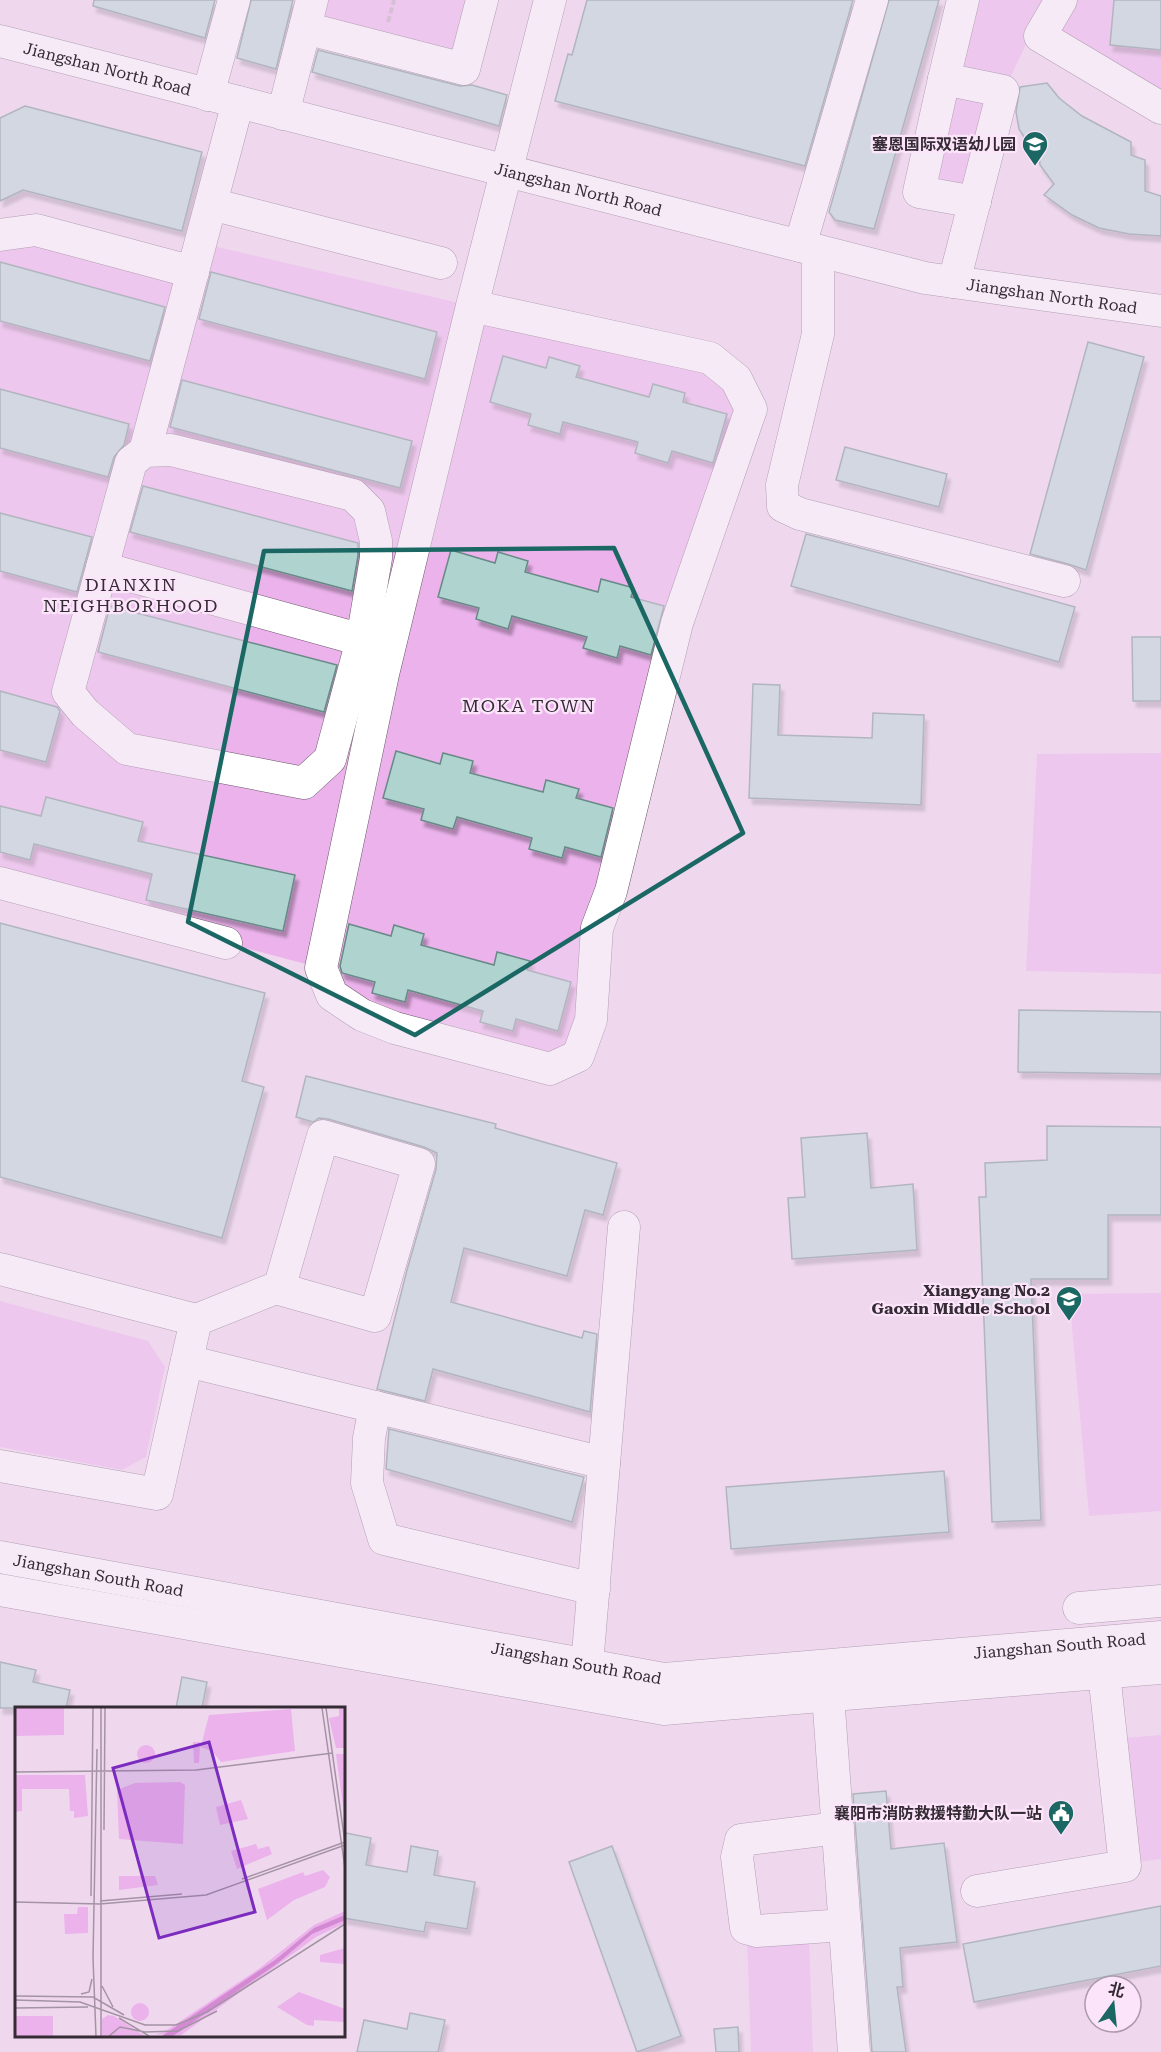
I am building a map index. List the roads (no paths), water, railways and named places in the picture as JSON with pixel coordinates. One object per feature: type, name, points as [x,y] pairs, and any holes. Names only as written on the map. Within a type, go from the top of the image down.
[{"type":"street","points":[[208,95],[234,0]]},
{"type":"street","points":[[283,114],[308,14],[464,69],[482,0]]},
{"type":"street","points":[[472,306],[710,358],[736,379],[751,409],[677,623],[611,891],[597,928],[591,1020],[578,1056],[550,1069],[395,1028],[362,1015],[333,995],[321,968],[383,674],[472,306],[505,171],[550,0]]},
{"type":"street","points":[[872,0],[809,248],[818,334],[782,485],[783,506],[800,514],[1064,581]]},
{"type":"street","points":[[963,0],[919,192],[975,202]]},
{"type":"street","points":[[1061,0],[1040,36],[1161,108]]},
{"type":"street","name":"Jiangshan North Road","points":[[0,41],[925,278],[1161,311]]},
{"type":"street","points":[[944,79],[1004,91],[954,282]]},
{"type":"street","points":[[146,452],[238,102]]},
{"type":"street","points":[[211,204],[441,263]]},
{"type":"street","points":[[0,235],[36,230],[193,272]]},
{"type":"street","points":[[171,450],[353,495],[369,511],[376,541],[376,558],[362,640],[330,759],[304,783],[127,749],[85,713],[68,692],[131,462],[146,452],[171,450]]},
{"type":"street","points":[[102,568],[362,640]]},
{"type":"street","points":[[0,883],[226,944]]},
{"type":"street","points":[[0,1269],[196,1320],[276,1287],[279,1288],[375,1316],[419,1164],[323,1136],[279,1288]]},
{"type":"street","points":[[587,1665],[624,1227]]},
{"type":"street","points":[[0,1466],[157,1494],[196,1320]]},
{"type":"street","points":[[187,1361],[604,1463]]},
{"type":"street","points":[[375,1407],[369,1438],[367,1483],[384,1539],[594,1589]]},
{"type":"street","name":"Jiangshan South Road","points":[[0,1557],[664,1679],[1161,1637]]},
{"type":"street","name":"Jiangshan South Road","points":[[0,1590],[664,1709],[1161,1668]]},
{"type":"street","points":[[1079,1608],[1161,1600]]},
{"type":"street","points":[[977,1891],[1125,1866],[1104,1673]]},
{"type":"street","points":[[828,1695],[854,2052]]},
{"type":"street","points":[[838,1828],[741,1840],[737,1857],[746,1928],[757,1931],[845,1925]]},
{"type":"place","name":"塞恩国际双语幼儿园","points":[[1035,167]]},
{"type":"place","name":"Xiangyang No.2 Gaoxin Middle School","points":[[1069,1322]]},
{"type":"place","name":"襄阳市消防救援特勤大队一站","points":[[1061,1836]]},
{"type":"district","name":"DIANXIN NEIGHBORHOOD","points":[[131,594]]},
{"type":"district","name":"MOKA TOWN","points":[[529,705]]}]
